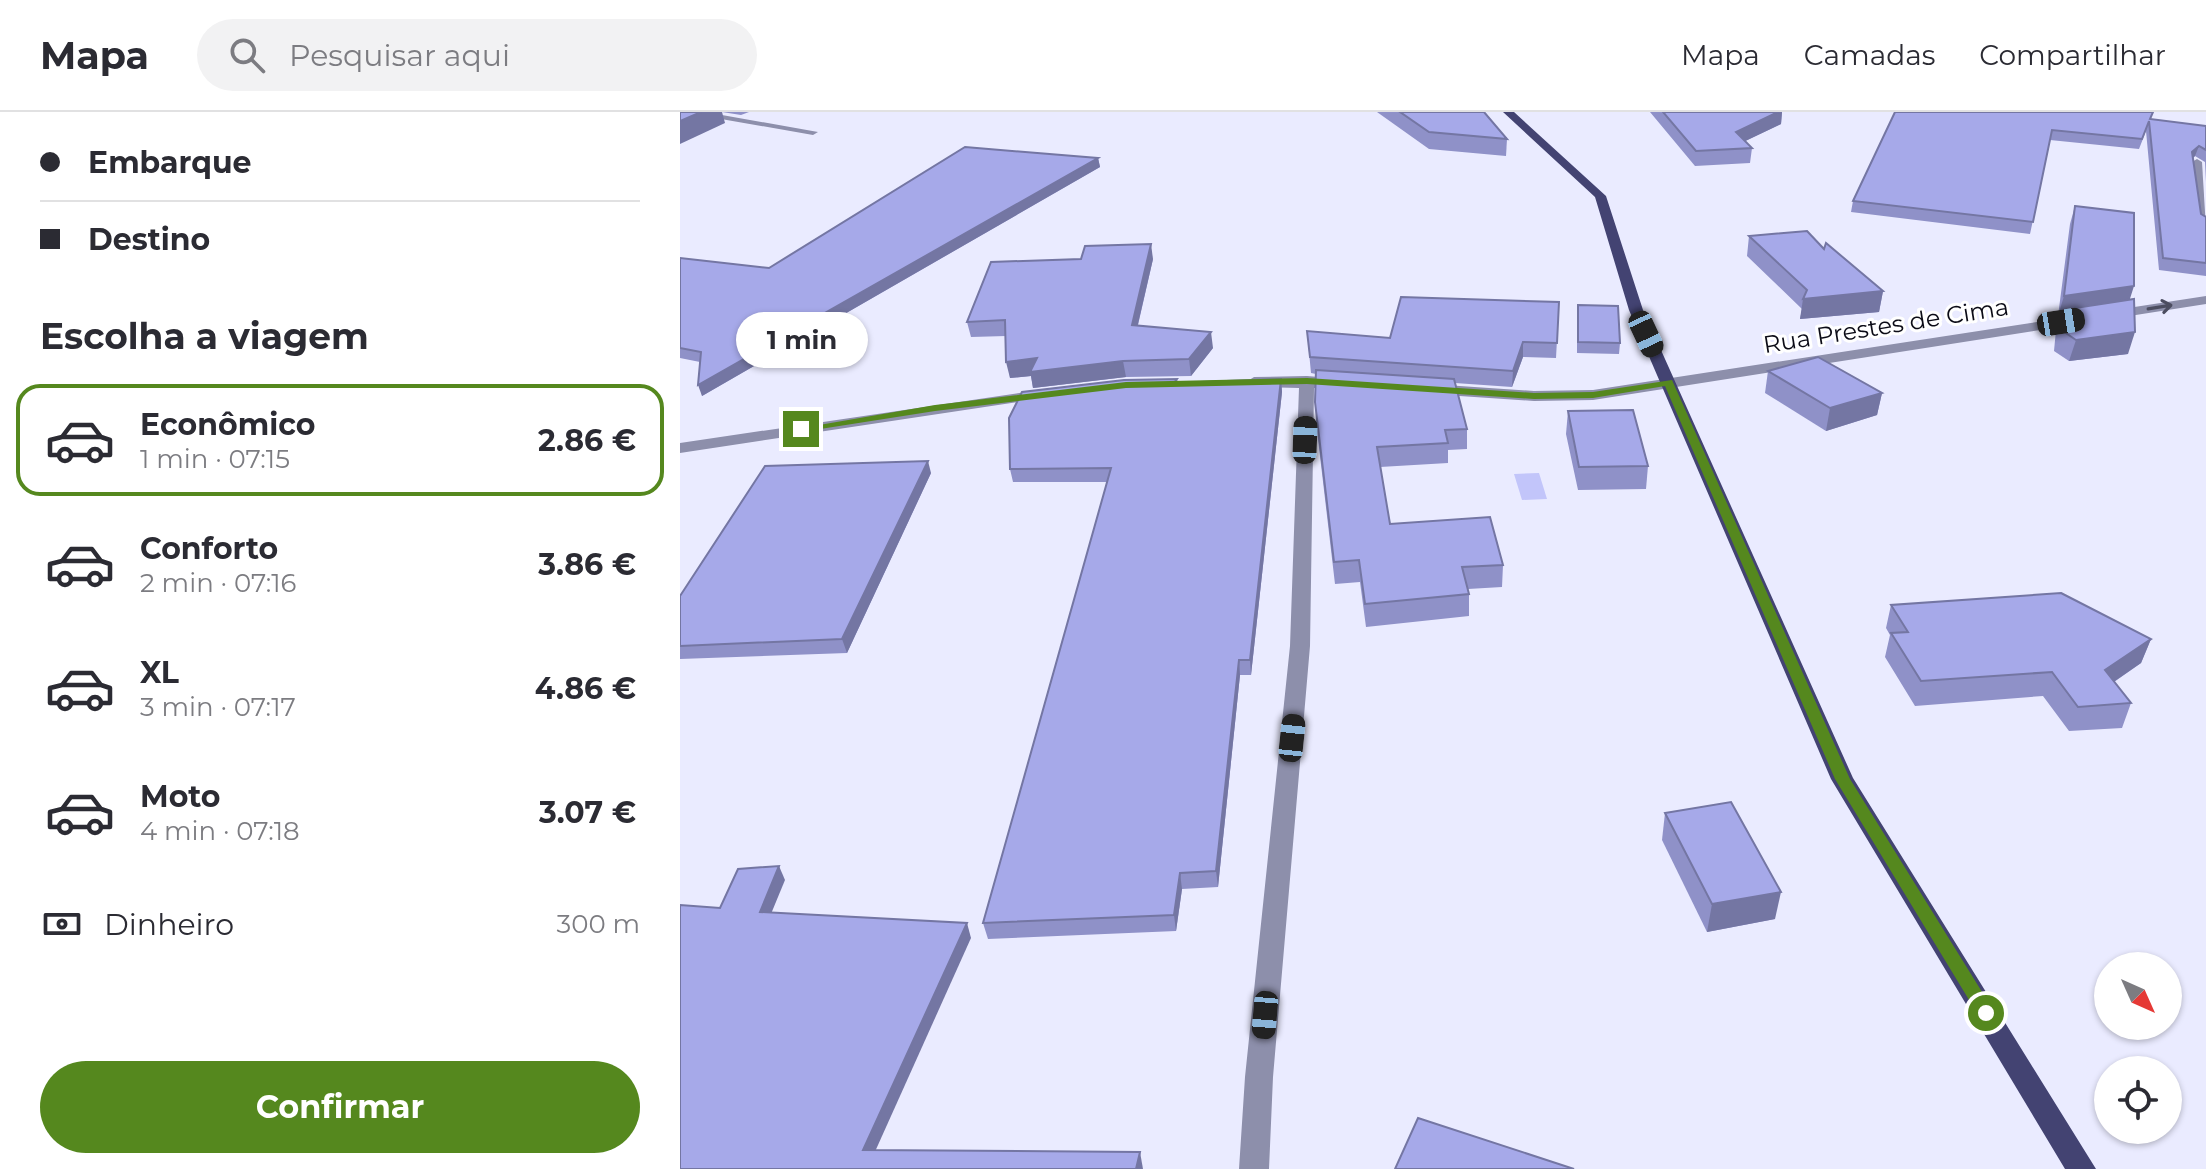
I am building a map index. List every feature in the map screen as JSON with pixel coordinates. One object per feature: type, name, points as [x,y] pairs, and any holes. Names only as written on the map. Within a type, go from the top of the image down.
[{"type":"main road","points":[[1508,112],[1600,196],[1636,310],[1842,779],[2081,1169]]},
{"type":"street","points":[[686,112],[813,132]]},
{"type":"street","points":[[2197,162],[2206,225]]},
{"type":"street","name":"Rua Prestes de Cima","points":[[1410,388],[1534,396],[1593,395],[2206,300]]},
{"type":"street","points":[[1254,1169],[1259,1077],[1300,646],[1307,381]]},
{"type":"street","points":[[1234,382],[1307,381],[1366,385]]},
{"type":"street","points":[[680,448],[935,408],[1063,393]]},
{"type":"water","points":[[1539,473],[1547,499],[1522,500],[1514,474]]},
{"type":"building","points":[[680,112],[701,112],[680,121]]},
{"type":"building","points":[[1400,112],[1484,112],[1507,139],[1429,132]]},
{"type":"building","points":[[1663,112],[1778,112],[1736,132],[1752,148],[1696,151]]},
{"type":"building","points":[[1895,112],[2153,112],[2150,119],[2206,126],[2206,150],[2199,146],[2192,152],[2201,214],[2206,217],[2206,263],[2163,258],[2149,121],[2142,139],[2052,130],[2033,222],[1853,201]]},
{"type":"building","points":[[965,147],[1098,158],[698,385],[701,352],[680,348],[680,258],[769,268]]},
{"type":"building","points":[[2075,206],[2134,213],[2134,286],[2064,296]]},
{"type":"building","points":[[1807,231],[1824,249],[1826,243],[1883,291],[1803,299],[1807,290],[1749,236]]},
{"type":"building","points":[[1151,244],[1132,325],[1211,332],[1189,359],[1123,361],[1030,372],[1037,358],[1006,362],[1005,320],[967,322],[991,262],[1081,259],[1085,246]]},
{"type":"building","points":[[1401,297],[1559,302],[1557,343],[1523,342],[1513,371],[1310,357],[1307,331],[1390,338]]},
{"type":"building","points":[[2134,299],[2135,332],[2076,340],[2060,329],[2062,310]]},
{"type":"building","points":[[1578,305],[1618,306],[1620,343],[1578,342]]},
{"type":"building","points":[[1818,357],[1882,393],[1830,408],[1768,371]]},
{"type":"building","points":[[1316,370],[1454,379],[1467,429],[1445,430],[1448,443],[1377,447],[1390,524],[1490,517],[1503,565],[1462,567],[1469,594],[1365,604],[1359,560],[1334,562],[1315,402]]},
{"type":"building","points":[[1177,379],[1174,383],[1281,379],[1250,660],[1239,660],[1216,871],[1180,873],[1174,915],[983,923],[1111,468],[1010,469],[1009,418],[1022,392],[1124,380]]},
{"type":"building","points":[[1633,410],[1648,466],[1579,467],[1568,411]]},
{"type":"building","points":[[928,461],[842,639],[680,646],[680,596],[765,466]]},
{"type":"building","points":[[2061,593],[2151,639],[2105,670],[2131,703],[2078,707],[2052,672],[1921,681],[1891,633],[1908,632],[1891,605]]},
{"type":"building","points":[[1731,802],[1781,892],[1712,904],[1665,813]]},
{"type":"building","points":[[779,866],[760,912],[967,923],[863,1150],[1140,1152],[1136,1169],[680,1169],[680,905],[720,908],[738,869]]},
{"type":"building","points":[[1418,1118],[1574,1169],[1395,1169]]},
{"type":"route","points":[[801,429],[935,408],[1126,385],[1307,381],[1534,396],[1593,395],[1668,382],[1842,779],[1986,1013]]}]
